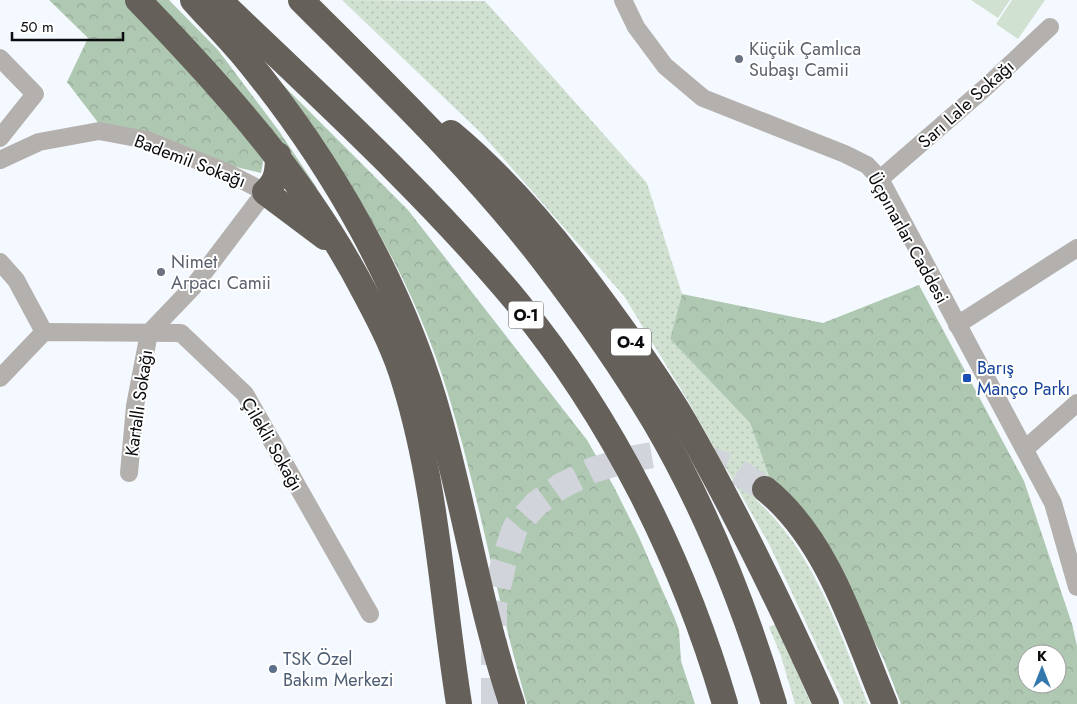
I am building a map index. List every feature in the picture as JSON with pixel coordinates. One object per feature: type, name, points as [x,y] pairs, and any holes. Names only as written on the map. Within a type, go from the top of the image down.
[{"type":"highway","points":[[138,0],[212,77],[278,155],[343,250],[390,340],[408,394],[433,516],[459,704]]},
{"type":"highway","points":[[192,0],[243,55],[333,181],[368,241],[400,306],[422,363],[440,420],[504,680],[512,704]]},
{"type":"highway","name":"O-1","points":[[219,0],[333,107],[455,232],[518,304],[560,361],[615,444],[655,521],[687,593],[725,704]]},
{"type":"highway","name":"O-1","points":[[301,0],[470,174],[544,261],[607,348],[655,423],[696,501],[732,585],[761,662],[774,704]]},
{"type":"highway","name":"O-4","points":[[347,46],[484,161],[558,242],[621,327],[684,422],[735,514],[826,704]]},
{"type":"highway","points":[[278,155],[278,168],[274,184],[265,192],[343,250]]},
{"type":"highway","points":[[765,489],[785,505],[802,526],[822,560],[885,704]]},
{"type":"street","name":"Üçpınarlar Caddesi","points":[[623,0],[636,27],[664,66],[702,98],[867,164],[880,179],[1053,503],[1077,587]]},
{"type":"street","name":"Sarı Lale Sokağı","points":[[880,179],[986,87],[1050,27]]},
{"type":"street","points":[[0,58],[35,94],[0,138]]},
{"type":"street","name":"Bademil Sokağı","points":[[0,160],[39,142],[99,131],[146,140],[226,172],[265,192]]},
{"type":"street","points":[[149,333],[193,287],[265,192]]},
{"type":"street","points":[[957,325],[1077,248]]},
{"type":"street","points":[[0,262],[16,280],[44,332],[0,378]]},
{"type":"street","name":"Çilekli Sokağı","points":[[44,332],[181,333],[245,394],[370,614]]},
{"type":"street","name":"Kartallı Sokağı","points":[[129,473],[135,406],[149,333]]},
{"type":"street","points":[[1025,449],[1077,403]]},
{"type":"green space","points":[[49,0],[127,0],[264,157],[261,173],[109,137],[67,82],[88,38]]},
{"type":"green space","points":[[150,0],[169,0],[218,50],[279,131],[317,188],[314,194]]},
{"type":"green space","points":[[342,0],[485,1],[647,183],[682,294],[670,339],[750,423],[771,482],[756,500],[777,521],[810,569],[836,622],[868,704],[844,704],[769,544],[688,401],[624,296],[481,133]]},
{"type":"green space","points":[[971,0],[1010,0],[998,18]]},
{"type":"green space","points":[[1012,0],[1045,0],[1018,39],[996,24]]},
{"type":"green space","points":[[277,79],[408,210],[587,440],[614,487],[638,535],[675,619],[679,630],[681,661],[695,704],[527,704],[505,622],[466,456],[442,375],[427,335],[411,296],[372,220],[326,148]]},
{"type":"green space","points":[[919,285],[1024,481],[1072,624],[1077,646],[1077,704],[901,704],[884,660],[854,601],[771,482],[750,423],[670,339],[682,294],[823,323]]},
{"type":"green space","points":[[776,624],[811,704],[795,704],[781,656],[769,627]]},
{"type":"tunnel","points":[[494,704],[494,605],[503,565],[515,528],[536,504],[561,486],[593,470],[630,459],[681,450],[730,467],[765,489]]},
{"type":"place","name":"Küçük Çamlıca Subaşı Camii","points":[[739,59]]},
{"type":"place","name":"Nimet Arpacı Camii","points":[[161,272]]},
{"type":"place","name":"Barış Manço Parkı","points":[[967,378]]},
{"type":"place","name":"TSK Özel Bakım Merkezi","points":[[273,669]]}]
